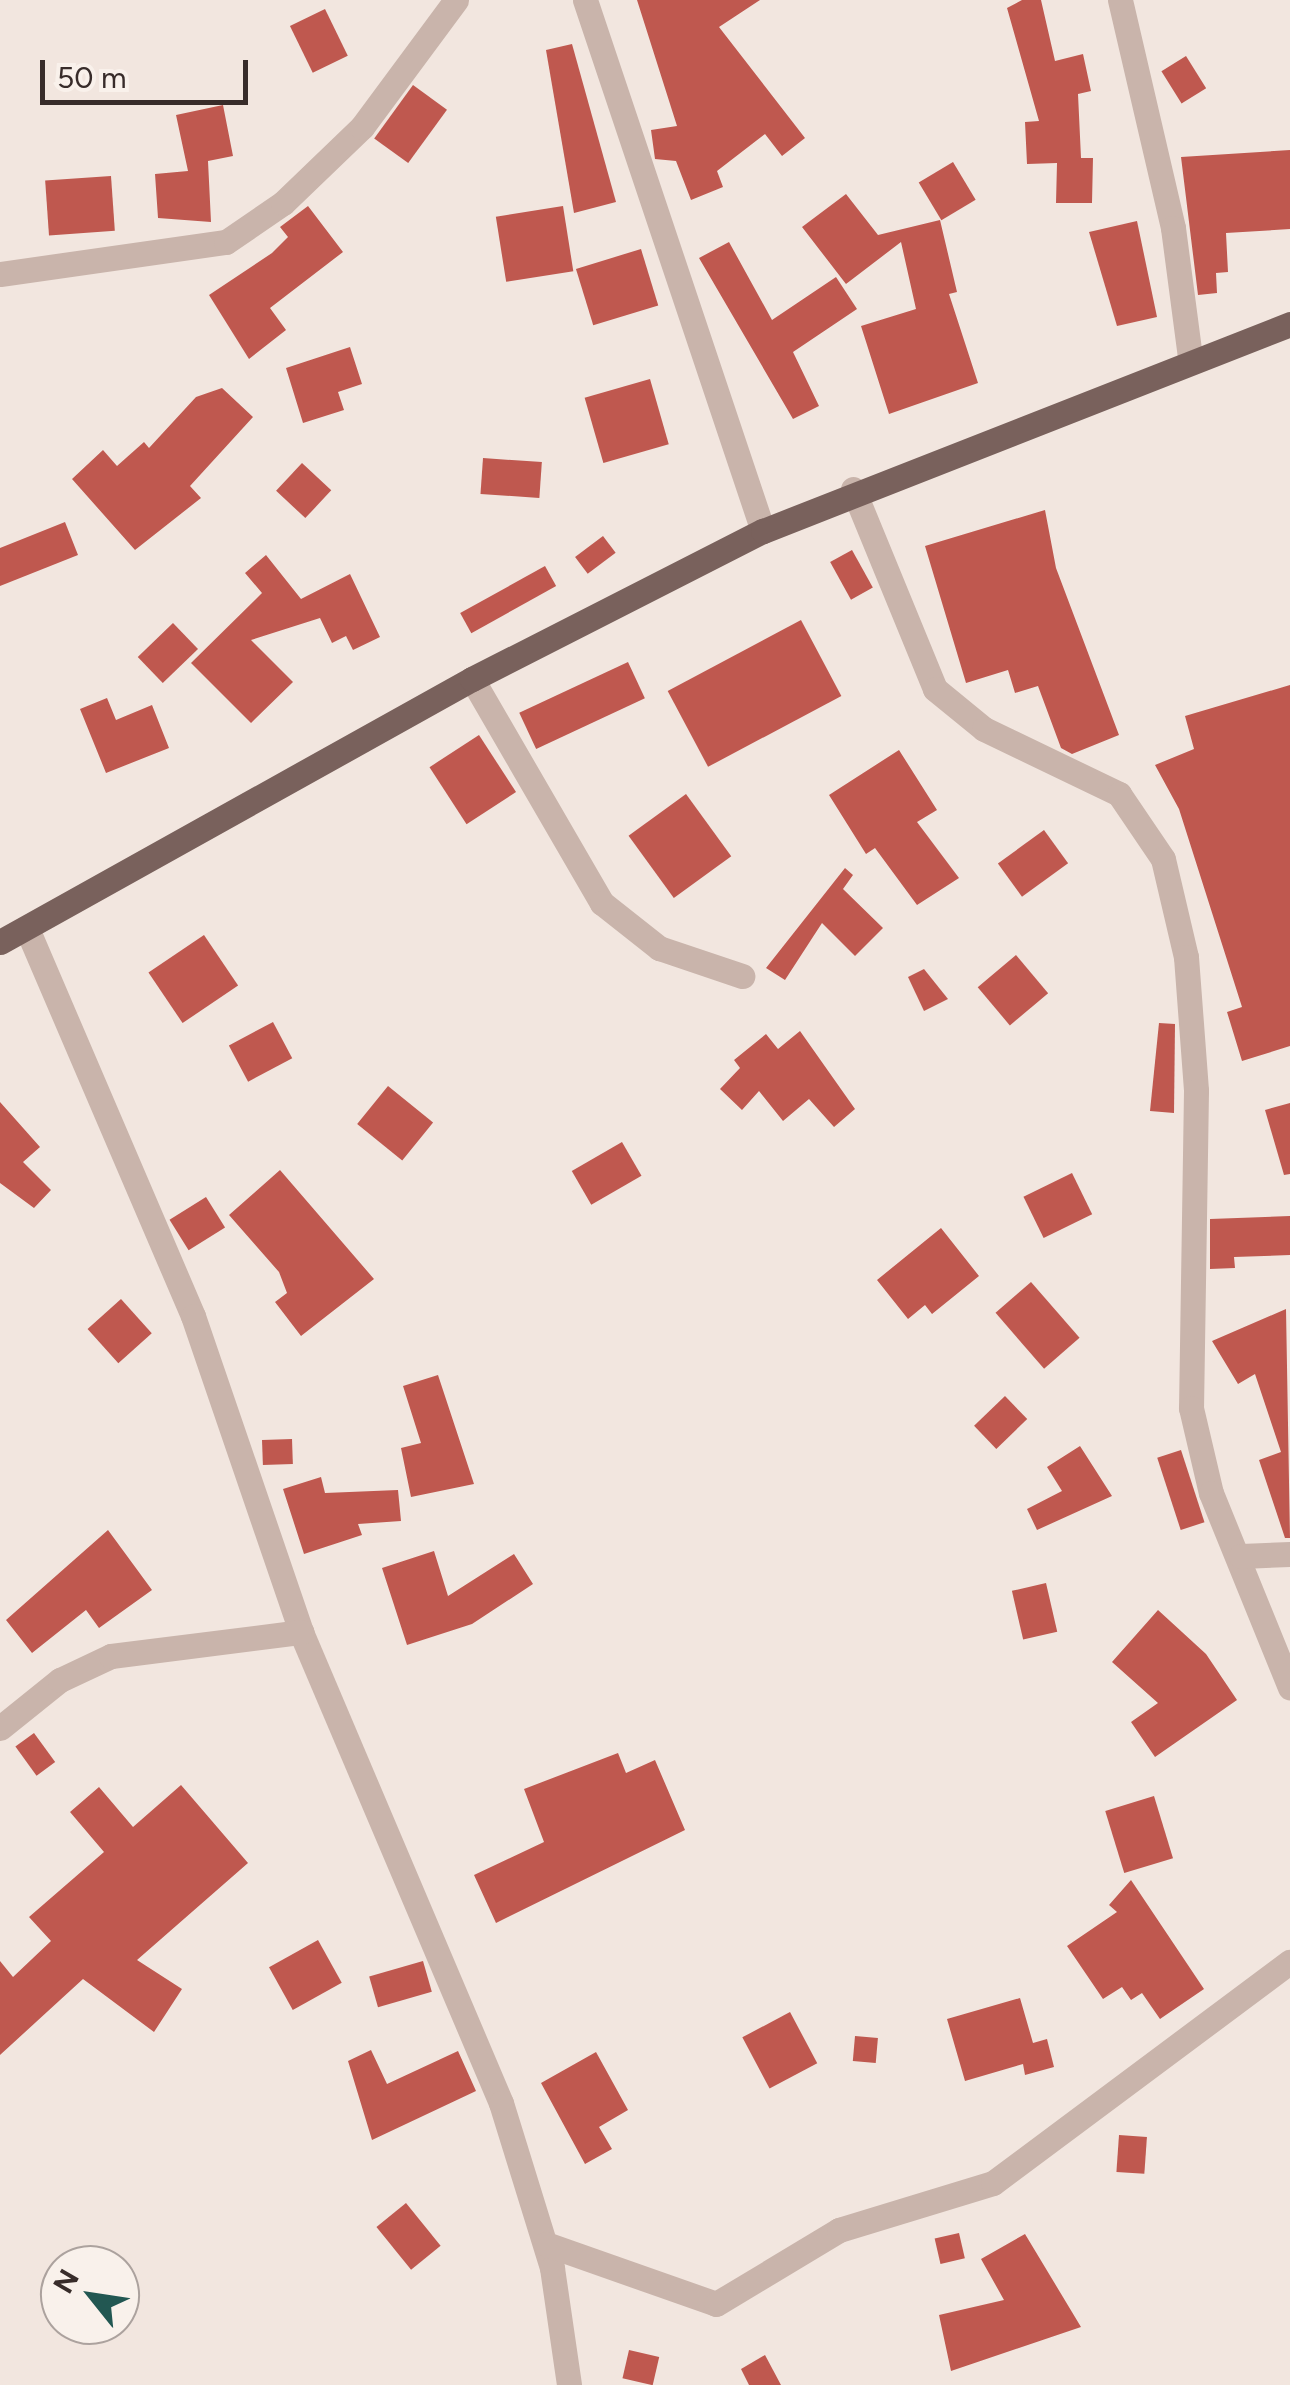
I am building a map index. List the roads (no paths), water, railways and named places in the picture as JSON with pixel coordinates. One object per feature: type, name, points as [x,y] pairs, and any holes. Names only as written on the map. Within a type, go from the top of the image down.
[{"type":"main road","points":[[0,942],[28,931],[472,679],[763,531],[853,489],[1190,358],[1290,324]]},
{"type":"street","points":[[0,274],[226,242],[283,203],[362,127],[456,0]]},
{"type":"street","points":[[584,0],[763,531]]},
{"type":"street","points":[[1120,0],[1173,228],[1190,358]]},
{"type":"street","points":[[853,489],[935,689],[984,729],[1119,794],[1163,859],[1186,958],[1196,1091],[1191,1408],[1211,1493],[1240,1556],[1290,1688]]},
{"type":"street","points":[[472,679],[602,904],[659,948],[742,976]]},
{"type":"street","points":[[28,931],[192,1316],[301,1632],[480,2051],[546,2244],[569,2385]]},
{"type":"street","points":[[1240,1556],[1290,1554]]},
{"type":"street","points":[[0,1728],[60,1680],[111,1656],[301,1632]]},
{"type":"street","points":[[546,2244],[716,2304],[840,2230],[992,2183],[1290,1962]]}]
